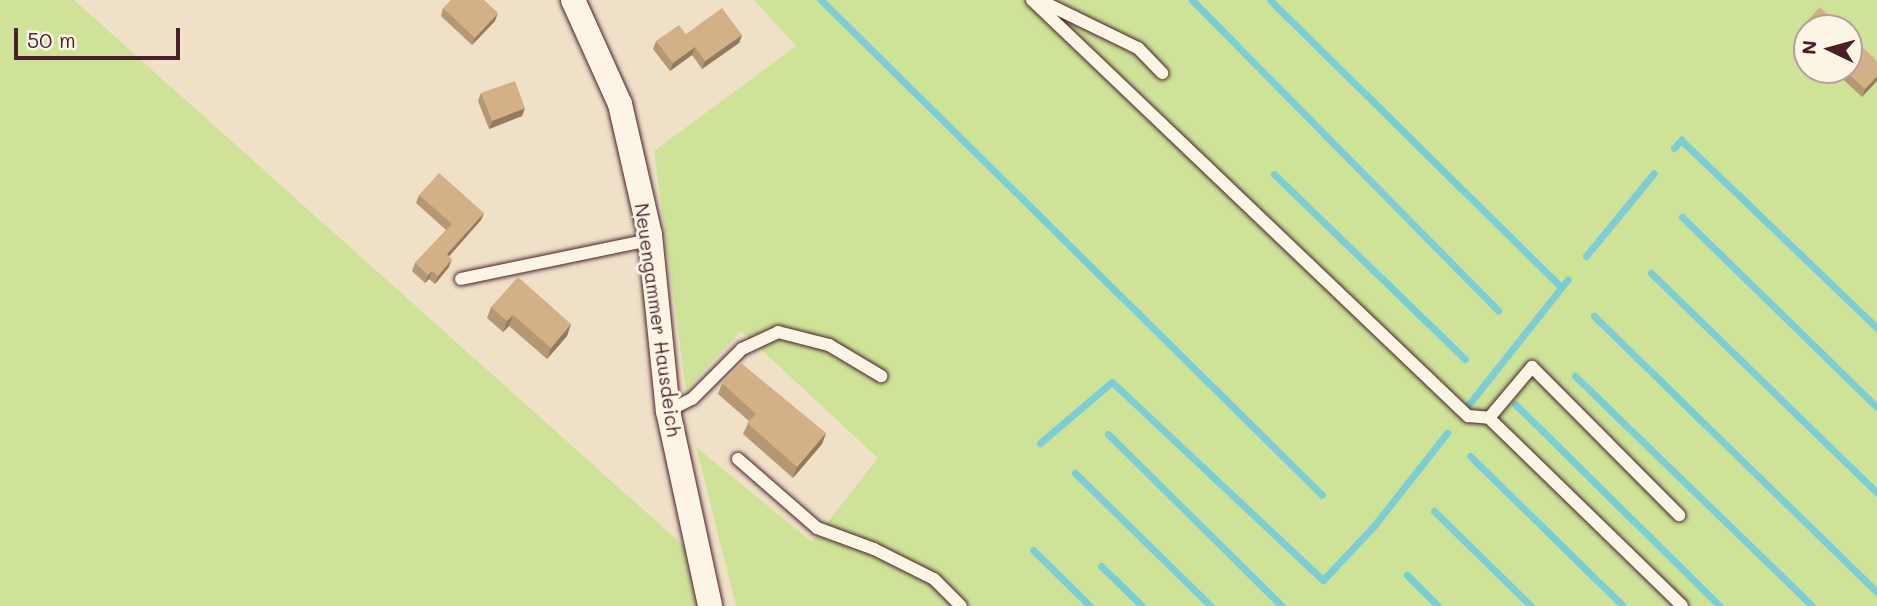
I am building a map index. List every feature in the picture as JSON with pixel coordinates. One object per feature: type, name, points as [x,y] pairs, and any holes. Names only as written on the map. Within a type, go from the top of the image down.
[{"type":"street","name":"Neuengammer Hausdeich","points":[[573,0],[620,104],[650,240],[668,411],[710,606]]},
{"type":"lane","points":[[1032,0],[1468,416],[1489,418],[1682,606]]},
{"type":"lane","points":[[1039,0],[1138,48],[1162,74]]},
{"type":"lane","points":[[461,279],[650,240]]},
{"type":"lane","points":[[668,411],[692,399],[742,349],[778,331],[829,345],[881,376]]},
{"type":"lane","points":[[1489,418],[1532,367],[1679,515]]},
{"type":"lane","points":[[738,459],[817,528],[874,549],[934,579],[961,606]]},
{"type":"green space","points":[[0,0],[74,0],[685,547],[696,606],[0,606]]},
{"type":"green space","points":[[754,0],[1877,0],[1877,606],[736,606],[696,447],[812,542],[878,458],[741,331],[686,390],[654,151],[796,46]]},
{"type":"building","points":[[451,0],[484,0],[498,13],[475,38],[443,8]]},
{"type":"building","points":[[1820,7],[1827,14],[1814,14]]},
{"type":"building","points":[[722,8],[742,35],[705,61],[695,47],[673,63],[656,41],[679,25],[688,37],[686,34]]},
{"type":"building","points":[[1863,48],[1877,61],[1877,76],[1865,89],[1859,84],[1863,84]]},
{"type":"building","points":[[515,81],[525,108],[492,121],[481,93]]},
{"type":"building","points":[[439,173],[484,213],[447,254],[452,259],[438,276],[432,271],[428,275],[415,263],[452,224],[419,195]]},
{"type":"building","points":[[518,277],[571,324],[551,348],[513,315],[507,321],[491,307]]},
{"type":"building","points":[[741,363],[826,433],[797,467],[747,423],[756,414],[722,383]]},
{"type":"waterway","points":[[821,0],[1322,495]]},
{"type":"waterway","points":[[1192,0],[1498,310]]},
{"type":"waterway","points":[[1270,0],[1561,287]]},
{"type":"waterway","points":[[1674,148],[1681,140],[1877,328]]},
{"type":"waterway","points":[[1586,256],[1654,173]]},
{"type":"waterway","points":[[1274,174],[1465,359]]},
{"type":"waterway","points":[[1682,217],[1877,407]]},
{"type":"waterway","points":[[1651,273],[1877,493]]},
{"type":"waterway","points":[[1469,404],[1568,279]]},
{"type":"waterway","points":[[1594,316],[1877,592]]},
{"type":"waterway","points":[[1575,376],[1812,606]]},
{"type":"waterway","points":[[1040,443],[1112,382],[1323,580],[1373,527],[1447,433]]},
{"type":"waterway","points":[[1515,404],[1720,606]]},
{"type":"waterway","points":[[1108,434],[1282,606]]},
{"type":"waterway","points":[[1470,456],[1623,606]]},
{"type":"waterway","points":[[1075,473],[1211,606]]},
{"type":"waterway","points":[[1434,511],[1531,606]]},
{"type":"waterway","points":[[1033,550],[1090,606]]},
{"type":"waterway","points":[[1101,566],[1142,606]]},
{"type":"waterway","points":[[1407,575],[1438,606]]}]
